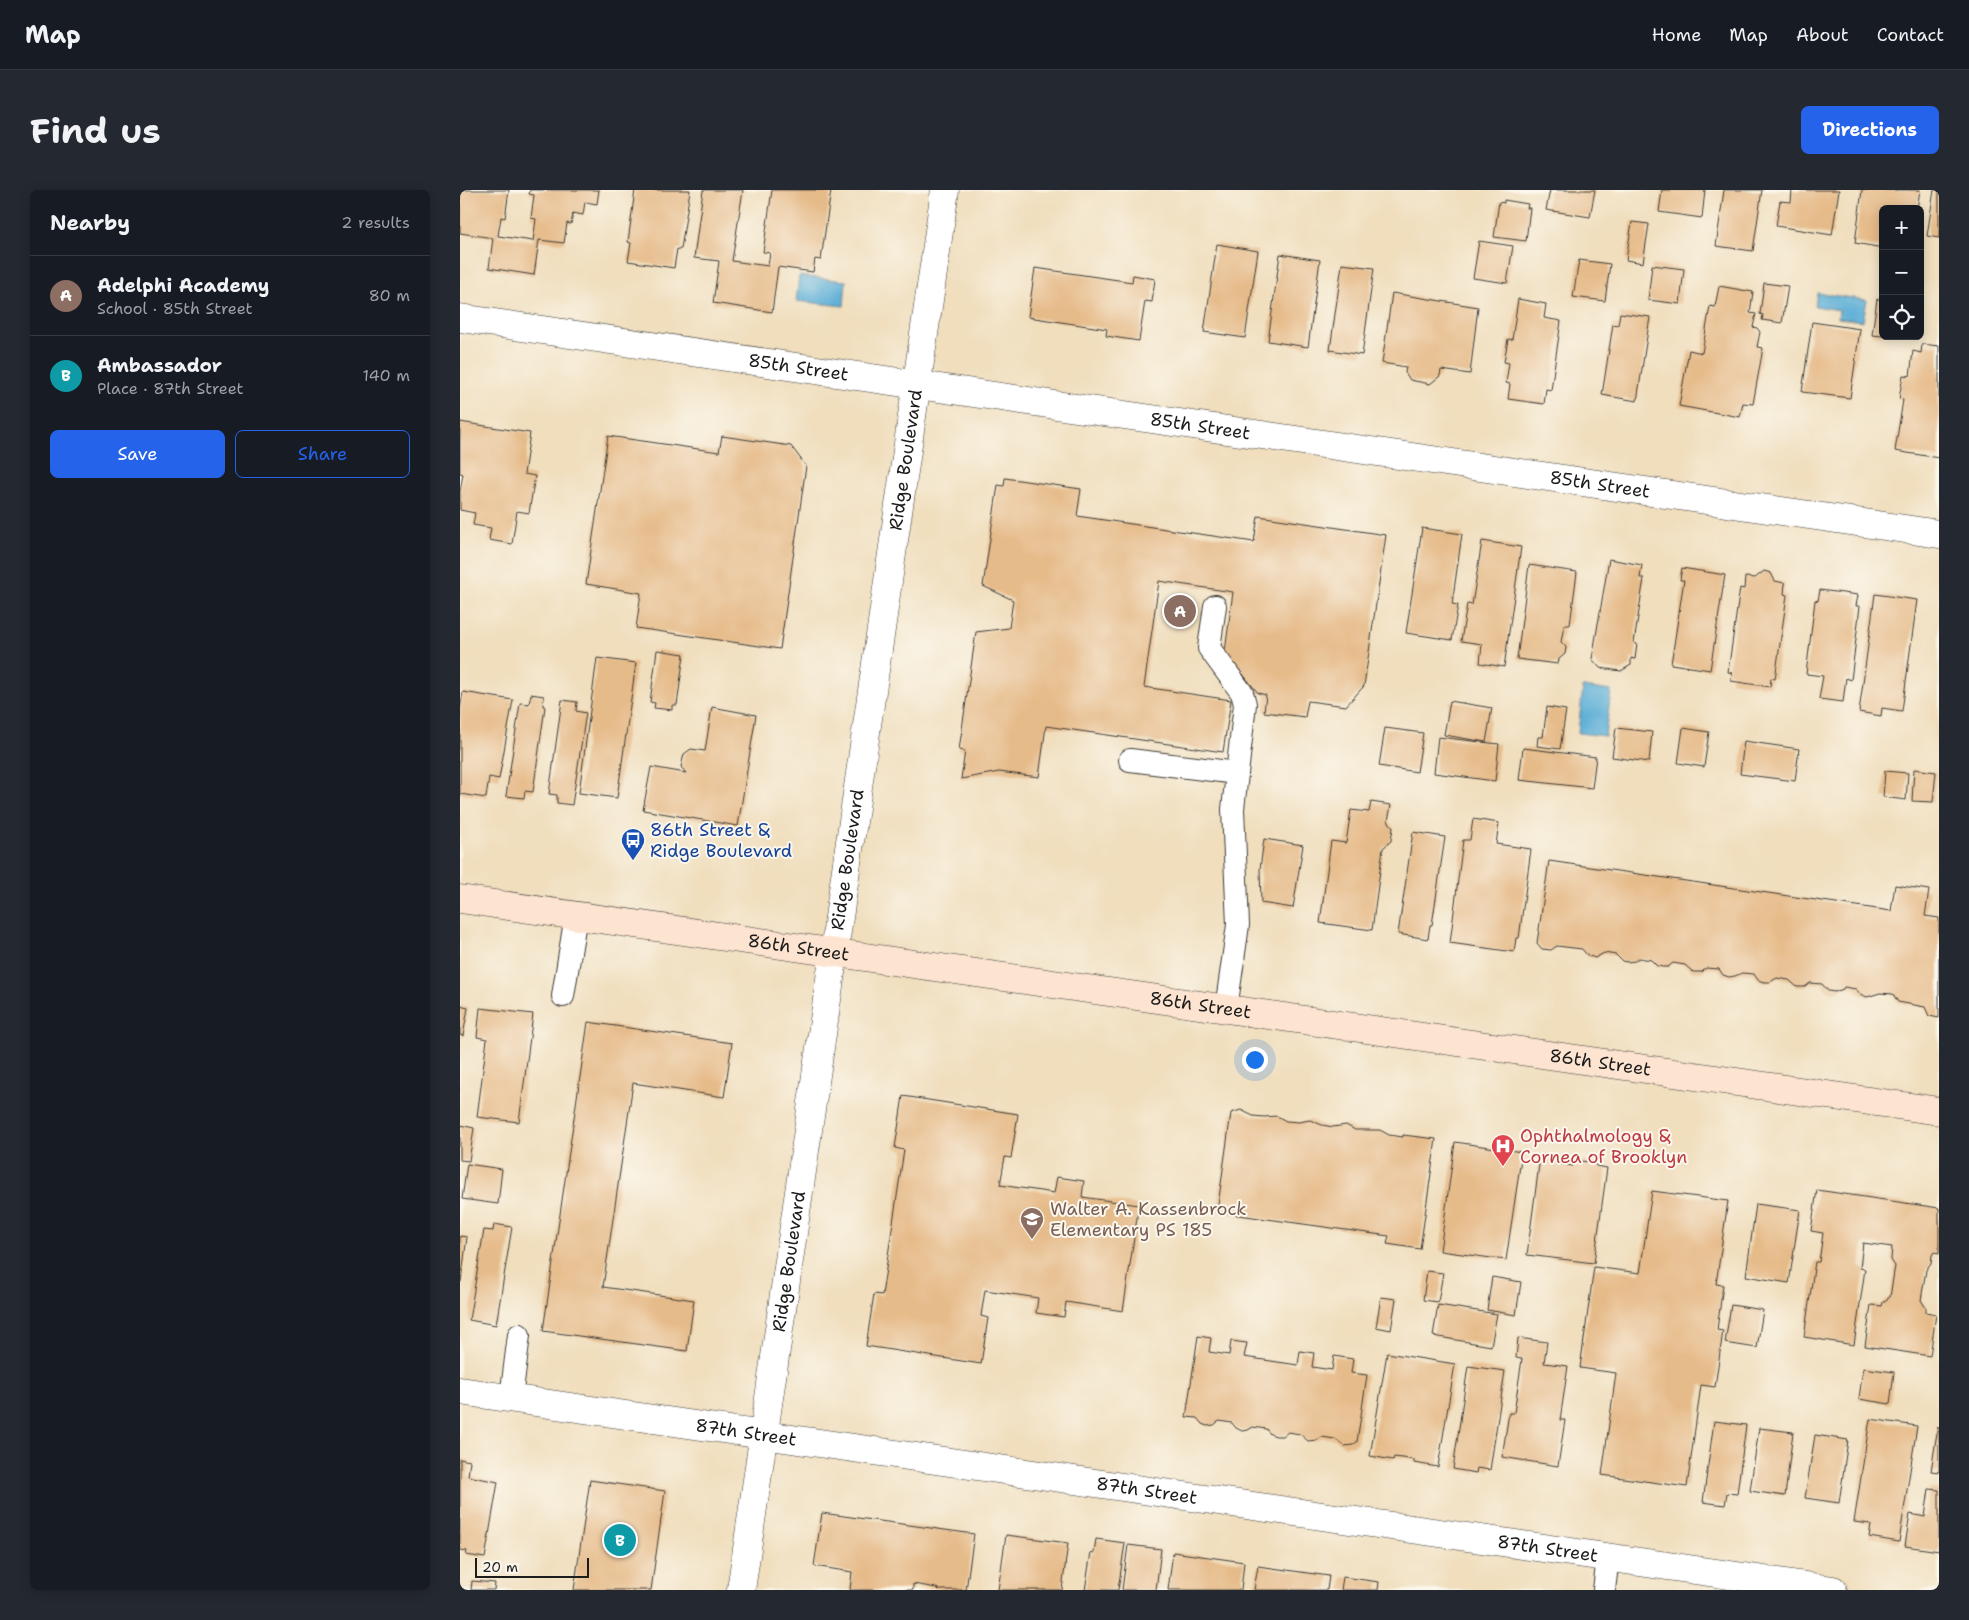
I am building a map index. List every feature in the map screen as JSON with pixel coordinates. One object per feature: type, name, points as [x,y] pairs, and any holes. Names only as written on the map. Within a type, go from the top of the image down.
[{"type":"main road","name":"86th Street","points":[[460,898],[1939,1112]]},
{"type":"street","name":"Ridge Boulevard","points":[[741,1590],[945,190]]},
{"type":"street","name":"85th Street","points":[[460,318],[916,383],[1939,534]]},
{"type":"street","name":"87th Street","points":[[460,1391],[1834,1590]]},
{"type":"lane","points":[[1215,606],[1209,648],[1242,693],[1245,704],[1233,809],[1238,925],[1226,1009]]},
{"type":"lane","points":[[1130,760],[1237,773]]},
{"type":"lane","points":[[563,996],[576,916]]},
{"type":"lane","points":[[511,1398],[520,1335]]},
{"type":"lane","points":[[1604,1590],[1608,1558]]},
{"type":"water","points":[[799,276],[846,281],[844,306],[796,301]]},
{"type":"water","points":[[1817,293],[1867,300],[1863,321],[1838,318],[1839,310],[1815,306]]},
{"type":"water","points":[[1583,687],[1611,691],[1605,736],[1578,733]]},
{"type":"building","points":[[460,190],[509,190],[505,218],[501,217],[498,236],[533,241],[536,219],[531,218],[534,195],[529,194],[530,190],[599,190],[597,204],[585,202],[583,215],[573,213],[571,224],[567,223],[564,243],[539,240],[534,275],[489,268],[493,238],[460,233]]},
{"type":"building","points":[[635,190],[690,190],[681,249],[677,249],[674,268],[628,261],[631,243],[628,242]]},
{"type":"building","points":[[703,190],[743,190],[732,261],[768,266],[770,253],[763,252],[772,190],[831,190],[821,260],[815,259],[813,272],[778,267],[772,312],[713,303],[719,261],[694,258]]},
{"type":"building","points":[[1550,190],[1595,190],[1590,217],[1546,210]]},
{"type":"building","points":[[1662,190],[1705,190],[1702,218],[1659,212]]},
{"type":"building","points":[[1724,190],[1762,190],[1753,251],[1716,246]]},
{"type":"building","points":[[1792,190],[1839,190],[1832,235],[1776,226],[1780,201],[1791,202]]},
{"type":"building","points":[[1862,190],[1920,190],[1918,205],[1879,205],[1879,247],[1855,243]]},
{"type":"building","points":[[1934,190],[1939,190],[1939,238],[1927,236]]},
{"type":"building","points":[[1504,200],[1528,204],[1527,208],[1530,208],[1526,241],[1494,237],[1499,202],[1504,203]]},
{"type":"building","points":[[1632,222],[1649,224],[1643,263],[1626,260]]},
{"type":"building","points":[[1479,241],[1513,246],[1507,283],[1473,278]]},
{"type":"building","points":[[1217,244],[1258,251],[1245,338],[1204,332]]},
{"type":"building","points":[[1280,254],[1320,260],[1308,347],[1268,341]]},
{"type":"building","points":[[1579,260],[1610,264],[1605,301],[1573,297]]},
{"type":"building","points":[[1342,264],[1374,268],[1362,355],[1330,350]]},
{"type":"building","points":[[1652,265],[1684,269],[1680,304],[1648,300]]},
{"type":"building","points":[[1035,268],[1132,282],[1133,275],[1155,279],[1152,302],[1145,301],[1139,341],[1106,336],[1107,329],[1028,317]]},
{"type":"building","points":[[1764,283],[1788,286],[1782,323],[1762,320],[1763,315],[1760,314]]},
{"type":"building","points":[[1719,286],[1753,292],[1750,313],[1756,314],[1753,327],[1757,328],[1760,332],[1757,347],[1763,348],[1753,404],[1743,403],[1740,417],[1679,406],[1689,350],[1702,353],[1710,306],[1715,307]]},
{"type":"building","points":[[1392,293],[1478,307],[1470,374],[1441,370],[1440,376],[1430,384],[1410,380],[1405,372],[1406,367],[1382,363]]},
{"type":"building","points":[[1518,299],[1546,304],[1544,318],[1561,321],[1551,390],[1546,389],[1544,404],[1508,399],[1510,384],[1506,383],[1509,363],[1504,362],[1508,339],[1512,340]]},
{"type":"building","points":[[1877,299],[1879,299],[1879,336],[1872,335]]},
{"type":"building","points":[[1620,313],[1650,317],[1637,401],[1602,395],[1613,324],[1618,325]]},
{"type":"building","points":[[1812,322],[1860,329],[1850,398],[1802,392]]},
{"type":"building","points":[[1922,344],[1939,346],[1939,458],[1895,451],[1903,400],[1899,399],[1903,375],[1910,376],[1913,351],[1921,353]]},
{"type":"building","points":[[460,422],[530,433],[524,474],[535,476],[529,513],[517,511],[512,544],[489,540],[491,528],[473,525],[475,513],[460,510],[463,474],[460,473]]},
{"type":"building","points":[[608,436],[719,452],[722,436],[791,446],[806,466],[780,649],[636,628],[641,593],[586,584]]},
{"type":"building","points":[[1005,478],[1081,489],[1077,516],[1254,542],[1258,516],[1386,535],[1364,686],[1346,706],[1308,701],[1305,717],[1264,712],[1266,695],[1258,693],[1225,652],[1233,592],[1159,581],[1144,687],[1231,700],[1223,752],[1046,726],[1039,777],[999,772],[961,779],[965,751],[959,750],[976,632],[1009,628],[1013,600],[983,586],[998,485],[1004,486]]},
{"type":"building","points":[[1422,528],[1462,534],[1452,604],[1458,605],[1452,640],[1406,633]]},
{"type":"building","points":[[1482,541],[1521,547],[1504,667],[1480,663],[1482,644],[1461,641],[1467,604],[1472,605]]},
{"type":"building","points":[[1609,559],[1642,565],[1640,578],[1644,578],[1634,643],[1637,644],[1635,659],[1631,658],[1631,665],[1621,671],[1600,668],[1592,659]]},
{"type":"building","points":[[1529,565],[1577,572],[1570,625],[1564,625],[1561,642],[1566,647],[1565,654],[1559,659],[1558,664],[1517,659]]},
{"type":"building","points":[[1682,568],[1725,575],[1710,670],[1671,664],[1684,580],[1680,580]]},
{"type":"building","points":[[1764,571],[1771,573],[1775,581],[1785,583],[1784,594],[1787,595],[1775,679],[1771,678],[1770,687],[1731,681],[1732,673],[1728,672],[1740,588],[1744,589],[1745,577],[1755,578]]},
{"type":"building","points":[[1820,590],[1858,595],[1856,606],[1860,606],[1851,680],[1846,678],[1843,702],[1819,699],[1823,676],[1806,674],[1815,600],[1818,601]]},
{"type":"building","points":[[1875,594],[1917,600],[1902,711],[1882,708],[1881,716],[1859,712]]},
{"type":"building","points":[[657,650],[684,654],[677,705],[672,705],[672,710],[654,708],[655,703],[650,702]]},
{"type":"building","points":[[597,658],[636,663],[617,798],[579,793]]},
{"type":"building","points":[[463,692],[513,700],[499,779],[489,777],[486,798],[460,794],[460,710]]},
{"type":"building","points":[[531,694],[544,696],[543,706],[545,707],[533,792],[525,791],[524,798],[506,796],[520,703],[529,704]]},
{"type":"building","points":[[562,700],[577,702],[576,711],[586,713],[572,805],[557,803],[557,795],[549,794]]},
{"type":"building","points":[[1450,701],[1492,708],[1486,742],[1444,735]]},
{"type":"building","points":[[712,707],[756,715],[738,826],[643,810],[651,767],[686,773],[681,767],[684,754],[691,749],[705,751]]},
{"type":"building","points":[[1547,707],[1566,710],[1560,749],[1537,746],[1538,737],[1543,737]]},
{"type":"building","points":[[1385,728],[1423,733],[1417,772],[1379,766]]},
{"type":"building","points":[[1616,728],[1652,732],[1649,762],[1612,757]]},
{"type":"building","points":[[1683,728],[1709,732],[1704,767],[1678,763]]},
{"type":"building","points":[[1438,737],[1499,744],[1495,781],[1434,773]]},
{"type":"building","points":[[1744,741],[1799,749],[1795,781],[1740,774]]},
{"type":"building","points":[[1523,748],[1596,757],[1592,788],[1519,780]]},
{"type":"building","points":[[1914,769],[1936,772],[1933,802],[1912,801]]},
{"type":"building","points":[[1885,771],[1908,773],[1906,800],[1883,797]]},
{"type":"building","points":[[1371,802],[1391,805],[1388,821],[1393,827],[1391,841],[1383,848],[1372,930],[1320,923],[1331,841],[1346,843],[1351,810],[1369,812]]},
{"type":"building","points":[[1473,819],[1499,823],[1496,844],[1531,849],[1519,938],[1516,938],[1514,952],[1450,943],[1463,840],[1470,840]]},
{"type":"building","points":[[1413,832],[1445,837],[1432,925],[1430,925],[1428,939],[1398,934]]},
{"type":"building","points":[[1264,839],[1303,845],[1293,908],[1261,903],[1260,869]]},
{"type":"building","points":[[1549,861],[1891,911],[1895,885],[1929,890],[1925,916],[1939,918],[1939,1018],[1929,1016],[1925,1007],[1898,1002],[1893,994],[1880,993],[1867,997],[1860,994],[1856,989],[1844,987],[1835,992],[1828,991],[1822,984],[1810,983],[1805,987],[1797,987],[1789,980],[1777,978],[1770,982],[1764,982],[1758,980],[1754,974],[1742,973],[1729,977],[1723,975],[1719,969],[1706,968],[1702,972],[1693,972],[1685,965],[1673,963],[1668,967],[1663,967],[1657,966],[1651,960],[1639,958],[1635,961],[1627,962],[1622,961],[1616,955],[1604,953],[1595,958],[1587,955],[1582,949],[1557,946],[1551,950],[1542,949],[1537,943]]},
{"type":"building","points":[[460,1006],[468,1008],[463,1036],[460,1035]]},
{"type":"building","points":[[480,1008],[533,1014],[519,1122],[477,1117],[487,1039],[477,1037]]},
{"type":"building","points":[[588,1022],[732,1043],[724,1097],[633,1083],[603,1287],[694,1300],[687,1351],[543,1331]]},
{"type":"building","points":[[903,1096],[1018,1114],[1011,1158],[1005,1157],[1000,1185],[1054,1193],[1057,1177],[1084,1181],[1082,1197],[1139,1205],[1123,1311],[1066,1302],[1064,1317],[1036,1313],[1038,1298],[985,1290],[981,1316],[988,1318],[981,1364],[866,1346],[874,1294],[882,1295],[904,1150],[895,1148]]},
{"type":"building","points":[[1241,1110],[1253,1116],[1277,1116],[1286,1121],[1299,1122],[1310,1120],[1333,1127],[1346,1125],[1355,1130],[1380,1130],[1389,1135],[1436,1139],[1420,1249],[1387,1244],[1389,1236],[1217,1212],[1231,1113]]},
{"type":"building","points":[[460,1125],[474,1128],[469,1161],[460,1160]]},
{"type":"building","points":[[1455,1142],[1522,1152],[1506,1260],[1440,1251]]},
{"type":"building","points":[[1543,1155],[1559,1157],[1561,1164],[1573,1166],[1573,1164],[1579,1161],[1594,1162],[1596,1166],[1607,1168],[1594,1263],[1527,1255],[1540,1157]]},
{"type":"building","points":[[467,1164],[502,1169],[498,1204],[462,1199]]},
{"type":"building","points":[[1817,1190],[1939,1208],[1939,1253],[1934,1252],[1931,1263],[1926,1270],[1921,1300],[1926,1308],[1926,1312],[1936,1314],[1930,1356],[1865,1346],[1871,1305],[1882,1306],[1883,1302],[1890,1297],[1895,1266],[1891,1260],[1892,1247],[1863,1243],[1860,1268],[1865,1269],[1854,1345],[1804,1337],[1815,1262],[1819,1262],[1823,1233],[1811,1231]]},
{"type":"building","points":[[1652,1191],[1728,1201],[1716,1284],[1723,1285],[1717,1330],[1723,1331],[1715,1387],[1701,1385],[1687,1487],[1602,1475],[1616,1373],[1580,1368],[1594,1267],[1640,1273]]},
{"type":"building","points":[[1756,1204],[1800,1210],[1789,1283],[1746,1276]]},
{"type":"building","points":[[494,1224],[512,1227],[496,1325],[469,1320],[484,1230],[493,1231]]},
{"type":"building","points":[[460,1236],[467,1237],[461,1282],[460,1282]]},
{"type":"building","points":[[1427,1271],[1443,1273],[1438,1302],[1423,1300]]},
{"type":"building","points":[[1492,1277],[1521,1282],[1516,1315],[1487,1310]]},
{"type":"building","points":[[1381,1297],[1396,1299],[1391,1330],[1376,1327]]},
{"type":"building","points":[[1438,1305],[1497,1314],[1491,1346],[1433,1336]]},
{"type":"building","points":[[1731,1305],[1763,1310],[1757,1348],[1725,1343]]},
{"type":"building","points":[[1198,1336],[1211,1338],[1209,1352],[1229,1355],[1231,1341],[1247,1343],[1244,1357],[1298,1365],[1300,1351],[1314,1353],[1312,1367],[1332,1370],[1334,1356],[1353,1359],[1351,1373],[1367,1375],[1357,1442],[1353,1445],[1345,1446],[1335,1439],[1322,1437],[1317,1440],[1308,1441],[1300,1434],[1288,1432],[1283,1436],[1276,1436],[1270,1434],[1266,1429],[1253,1427],[1242,1431],[1232,1423],[1219,1421],[1214,1425],[1207,1426],[1202,1424],[1197,1418],[1186,1417]]},
{"type":"building","points":[[1518,1338],[1547,1342],[1544,1363],[1568,1366],[1560,1420],[1565,1420],[1558,1466],[1502,1457],[1509,1413],[1514,1413],[1522,1359],[1516,1358]]},
{"type":"building","points":[[1387,1353],[1455,1364],[1438,1467],[1414,1463],[1414,1460],[1403,1458],[1394,1457],[1393,1460],[1370,1456]]},
{"type":"building","points":[[1468,1366],[1505,1371],[1490,1470],[1477,1468],[1476,1473],[1453,1469]]},
{"type":"building","points":[[1863,1368],[1894,1372],[1890,1404],[1859,1399]]},
{"type":"building","points":[[1870,1419],[1917,1426],[1899,1542],[1869,1537],[1871,1524],[1854,1522]]},
{"type":"building","points":[[1714,1421],[1746,1425],[1737,1494],[1727,1493],[1725,1505],[1703,1502]]},
{"type":"building","points":[[1939,1427],[1939,1472],[1931,1471]]},
{"type":"building","points":[[1759,1428],[1793,1432],[1785,1496],[1750,1491]]},
{"type":"building","points":[[1815,1435],[1848,1440],[1839,1503],[1805,1498]]},
{"type":"building","points":[[460,1459],[470,1461],[468,1476],[498,1482],[485,1558],[466,1555],[467,1551],[460,1550]]},
{"type":"building","points":[[590,1480],[665,1491],[651,1590],[574,1590]]},
{"type":"building","points":[[1929,1489],[1939,1490],[1939,1551],[1905,1546],[1910,1514],[1925,1517]]},
{"type":"building","points":[[822,1513],[974,1534],[966,1590],[939,1590],[913,1584],[913,1590],[850,1590],[852,1572],[814,1566]]},
{"type":"building","points":[[1006,1535],[1068,1543],[1062,1590],[998,1590]]},
{"type":"building","points":[[1096,1539],[1125,1543],[1118,1590],[1085,1590],[1091,1552],[1094,1553]]},
{"type":"building","points":[[1128,1545],[1161,1549],[1156,1590],[1122,1590]]},
{"type":"building","points":[[1173,1552],[1244,1562],[1241,1590],[1168,1590]]},
{"type":"building","points":[[1258,1566],[1329,1576],[1327,1590],[1254,1590]]},
{"type":"building","points":[[1343,1577],[1379,1582],[1378,1590],[1341,1590]]},
{"type":"building","points":[[472,1581],[495,1583],[494,1590],[471,1590]]},
{"type":"place","name":"Adelphi Academy","points":[[1180,611]]},
{"type":"place","name":"86th Street & Ridge Boulevard","points":[[633,861]]},
{"type":"place","name":"Ophthalmology & Cornea of Brooklyn","points":[[1503,1167]]},
{"type":"place","name":"Walter A. Kassenbrock Elementary PS 185","points":[[1032,1240]]},
{"type":"place","name":"Ambassador","points":[[620,1540]]}]
